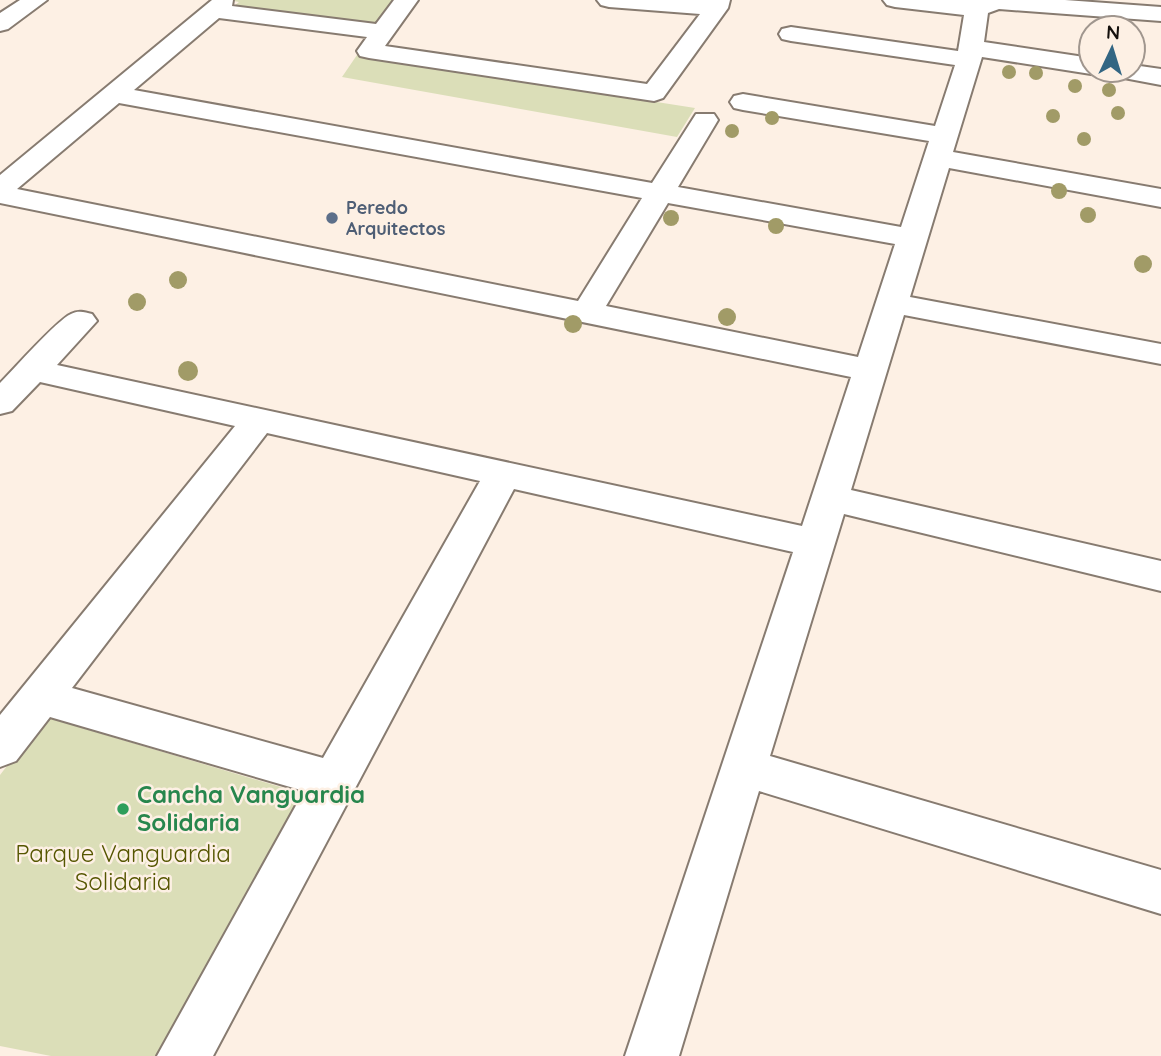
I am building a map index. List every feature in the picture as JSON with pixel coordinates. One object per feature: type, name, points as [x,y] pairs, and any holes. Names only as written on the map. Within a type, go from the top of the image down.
[{"type":"street","points":[[0,24],[35,0]]},
{"type":"street","points":[[405,0],[369,51],[654,93],[717,4]]},
{"type":"street","points":[[609,0],[717,4]]},
{"type":"street","points":[[895,0],[975,4],[1081,4],[1161,14]]},
{"type":"street","points":[[652,1056],[746,768],[971,54],[975,4]]},
{"type":"street","points":[[0,192],[116,96],[208,5],[382,32]]},
{"type":"street","points":[[791,34],[1077,65]]},
{"type":"street","points":[[116,96],[913,238]]},
{"type":"street","points":[[743,102],[1161,198]]},
{"type":"street","points":[[586,313],[658,192],[705,120]]},
{"type":"street","points":[[0,192],[871,370]]},
{"type":"street","points":[[893,303],[1161,354]]},
{"type":"street","points":[[0,402],[81,321]]},
{"type":"street","points":[[32,370],[817,543]]},
{"type":"street","points":[[0,748],[259,420]]},
{"type":"street","points":[[184,1056],[503,474]]},
{"type":"street","points":[[831,498],[1161,576]]},
{"type":"street","points":[[40,697],[335,781]]},
{"type":"street","points":[[746,768],[1161,892]]},
{"type":"green space","points":[[228,0],[393,0],[374,27],[232,8],[239,2]]},
{"type":"green space","points":[[357,55],[695,108],[677,137],[342,77]]},
{"type":"green space","name":"Parque Vanguardia Solidaria","points":[[49,718],[294,791],[295,810],[159,1056],[51,1056],[0,1046],[0,775],[37,727]]},
{"type":"place","name":"Peredo Arquitectos","points":[[332,218]]},
{"type":"place","name":"Cancha Vanguardia Solidaria","points":[[123,809]]}]
